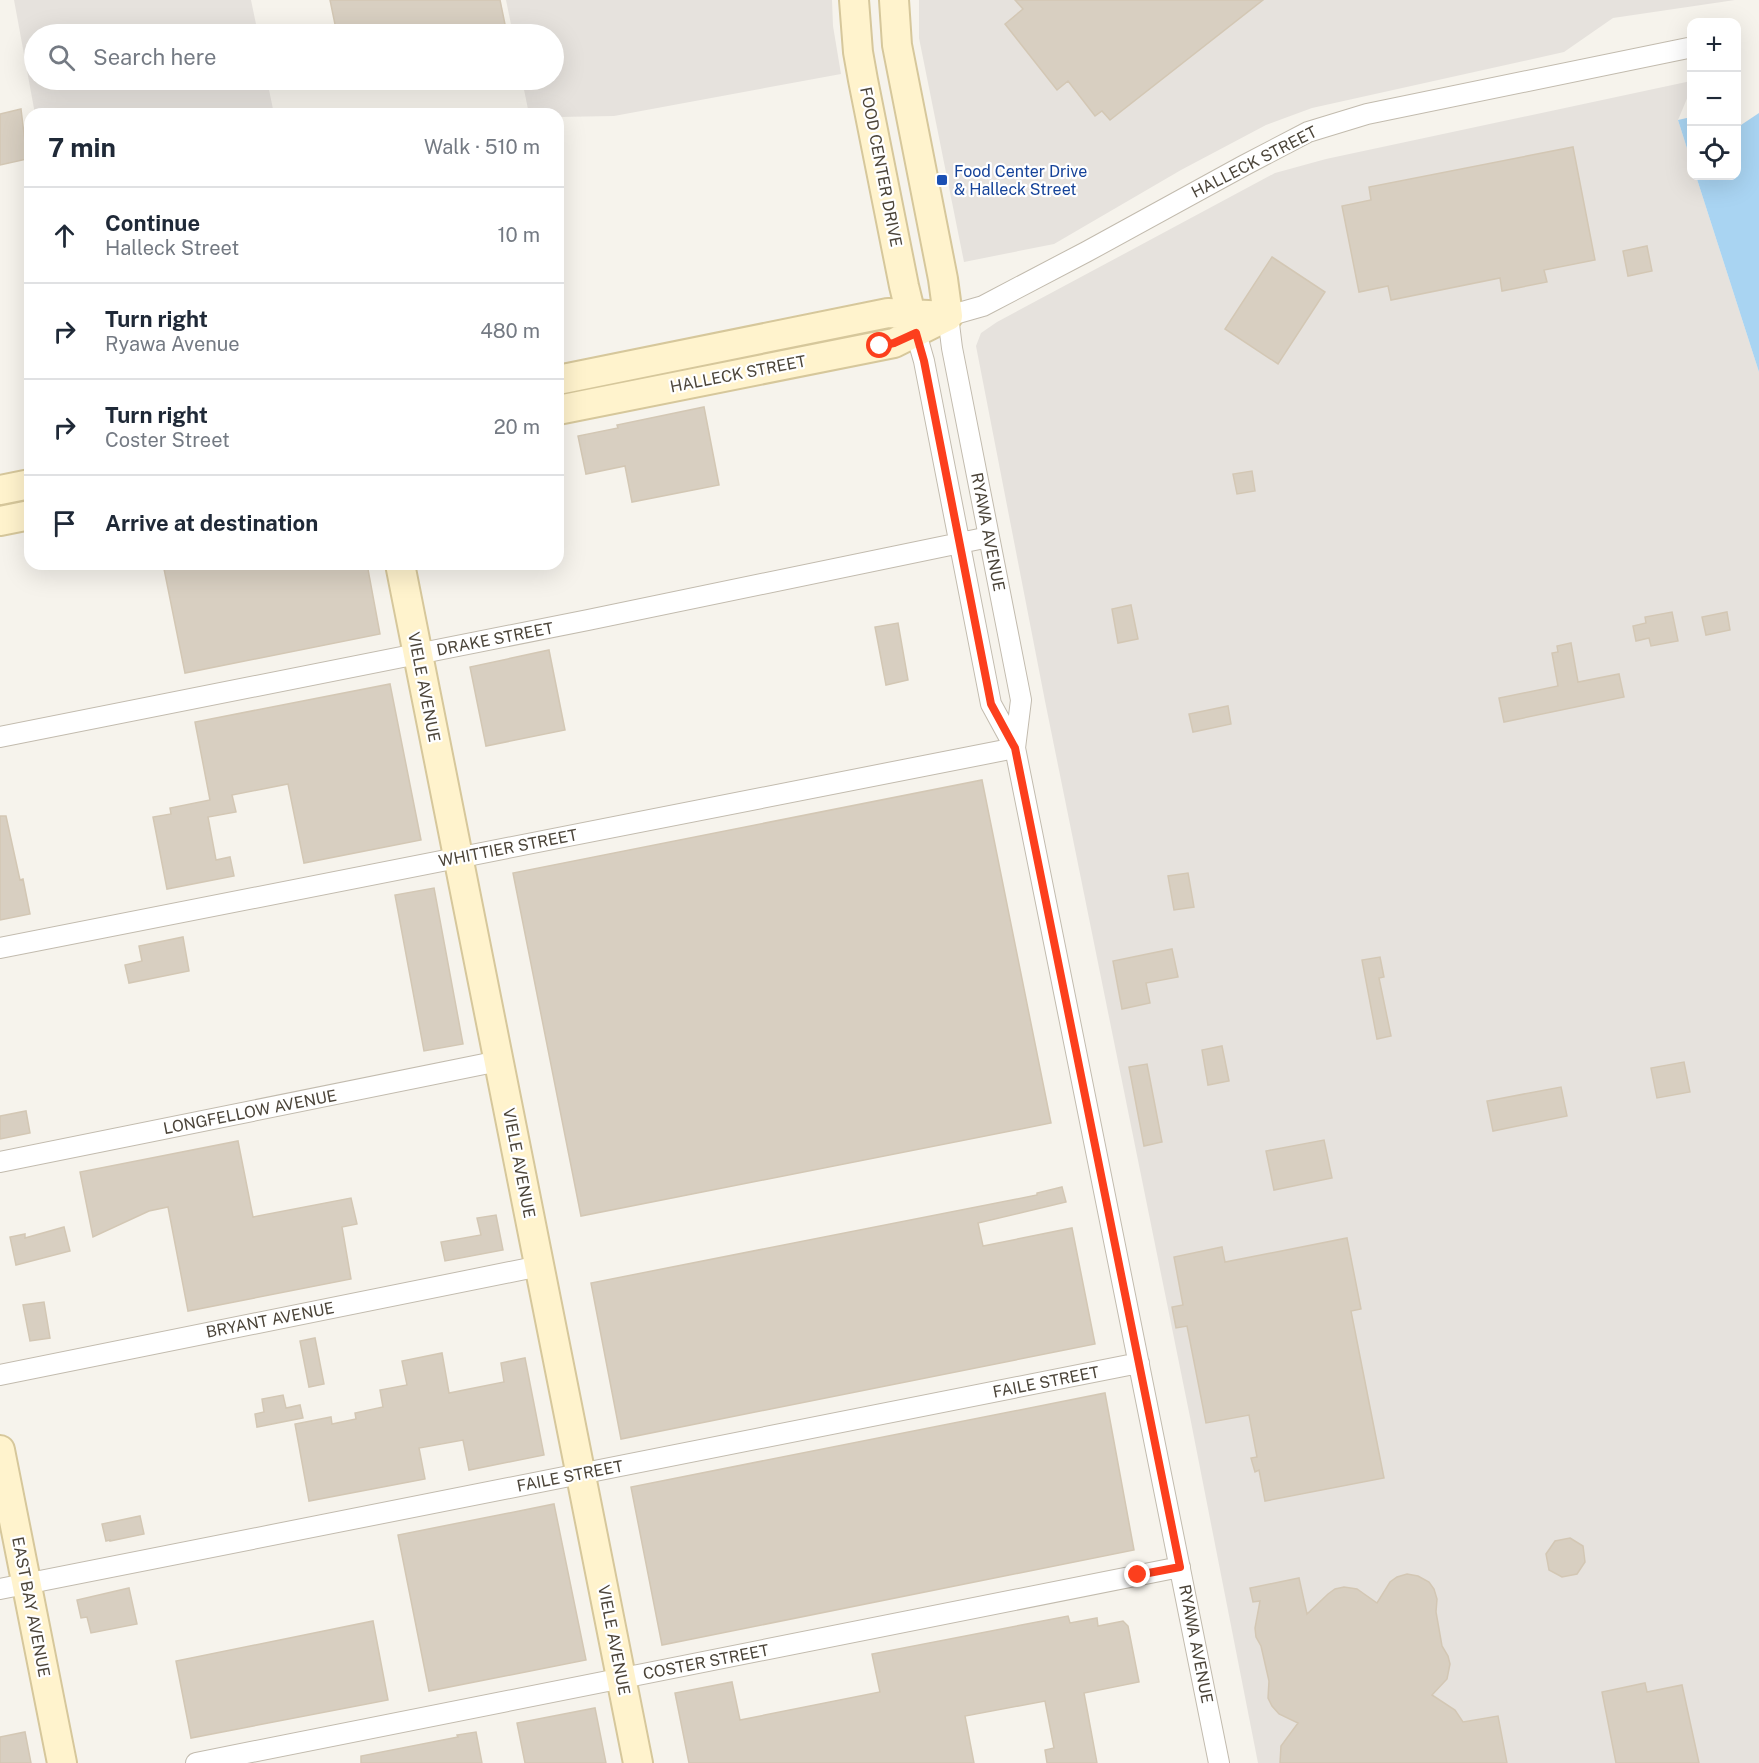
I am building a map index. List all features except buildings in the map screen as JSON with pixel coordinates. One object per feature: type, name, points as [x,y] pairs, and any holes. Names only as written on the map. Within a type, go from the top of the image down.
[{"type":"main road","name":"FOOD CENTER DRIVE","points":[[854,0],[863,80],[913,323]]},
{"type":"main road","points":[[894,0],[897,45],[943,279],[948,316],[913,323]]},
{"type":"main road","name":"HALLECK STREET","points":[[564,379],[888,313],[913,323],[894,343],[564,409]]},
{"type":"main road","points":[[0,490],[24,485]]},
{"type":"main road","points":[[0,521],[24,516]]},
{"type":"main road","name":"VIELE AVENUE","points":[[401,570],[638,1763]]},
{"type":"main road","name":"EAST BAY AVENUE","points":[[0,1450],[13,1586],[62,1763]]},
{"type":"street","name":"HALLECK STREET","points":[[948,316],[983,306],[1308,132],[1367,114],[1687,48]]},
{"type":"street","name":"RYAWA AVENUE","points":[[948,316],[952,348],[1021,700],[1015,748]]},
{"type":"street","name":"RYAWA AVENUE","points":[[913,323],[924,361],[991,704],[1015,748],[1220,1763]]},
{"type":"street","name":"DRAKE STREET","points":[[0,736],[418,655],[989,537]]},
{"type":"street","name":"WHITTIER STREET","points":[[0,948],[1015,748]]},
{"type":"street","name":"LONGFELLOW AVENUE","points":[[0,1162],[499,1061]]},
{"type":"street","name":"BRYANT AVENUE","points":[[0,1375],[540,1266]]},
{"type":"street","name":"FAILE STREET","points":[[13,1586],[1139,1363]]},
{"type":"street","name":"COSTER STREET","points":[[196,1763],[1180,1567]]},
{"type":"shaded area","points":[[14,0],[251,0],[256,24],[24,24],[24,54]]},
{"type":"shaded area","points":[[506,0],[832,0],[833,26],[841,74],[614,116],[564,117],[564,108],[528,108],[524,90],[564,90],[564,24],[511,24]]},
{"type":"shaded area","points":[[919,0],[1735,0],[1613,18],[1564,52],[1312,108],[1266,125],[1181,170],[1054,244],[964,262],[919,38]]},
{"type":"shaded area","points":[[1687,82],[1687,99],[1678,120],[1687,148],[1687,180],[1697,180],[1759,372],[1759,1763],[1258,1763],[976,346],[981,333],[997,322],[1275,173],[1326,159]]},
{"type":"shaded area","points":[[31,90],[269,90],[273,108],[34,108]]},
{"type":"water","points":[[1759,113],[1759,372],[1697,180],[1741,180],[1741,125]]},
{"type":"water","points":[[1687,118],[1687,148],[1678,120]]},
{"type":"place","name":"Food Center Drive & Halleck Street","points":[[942,180]]},
{"type":"route","points":[[880,346],[894,343],[916,333],[924,361],[991,704],[1015,748],[1180,1567],[1138,1575]]}]
